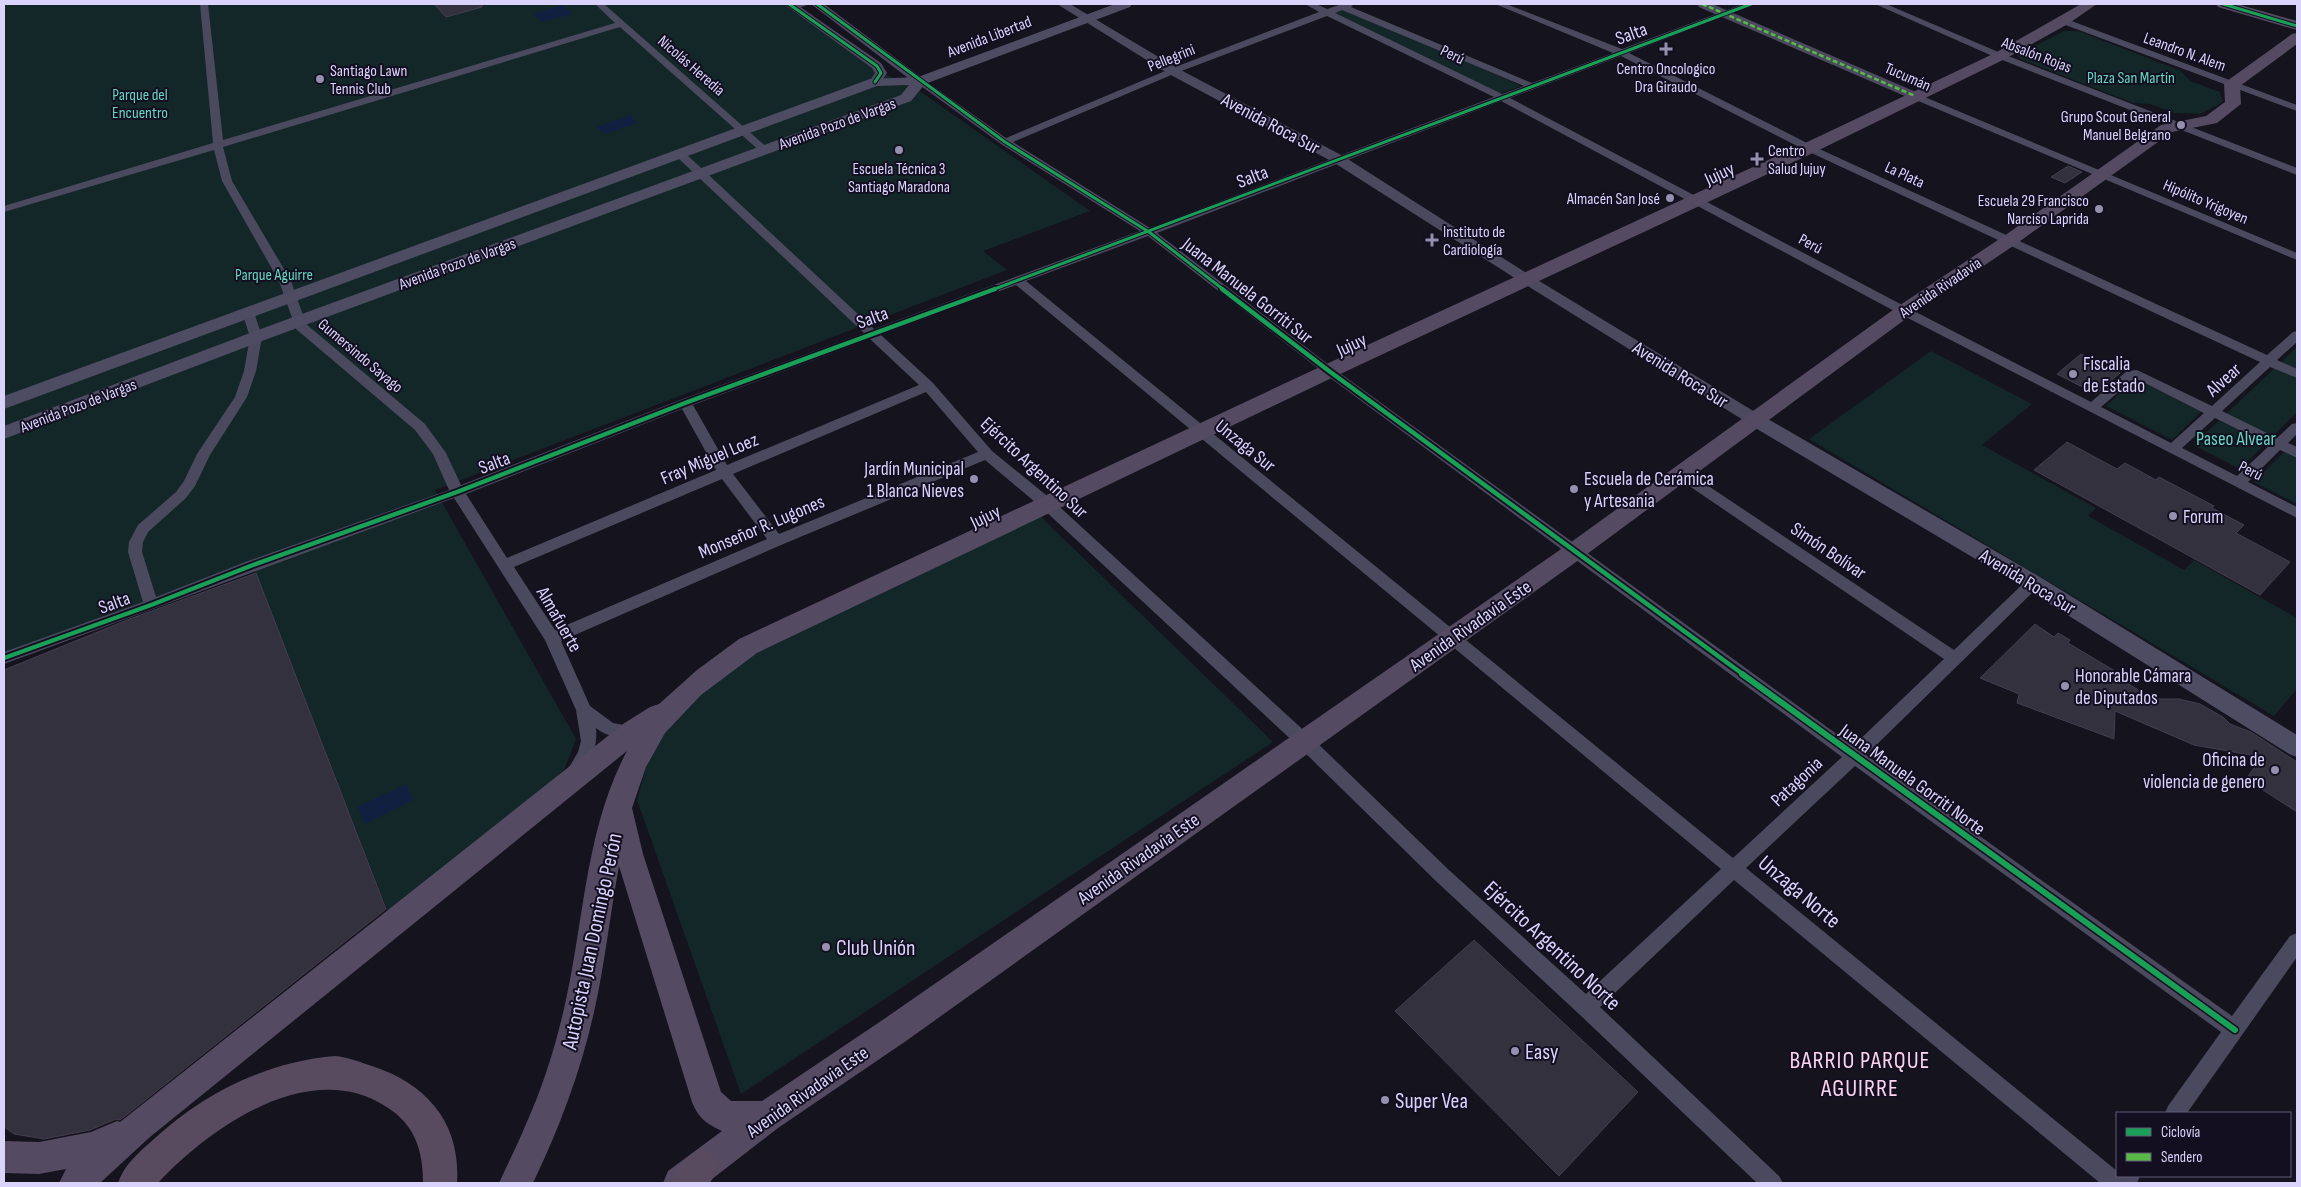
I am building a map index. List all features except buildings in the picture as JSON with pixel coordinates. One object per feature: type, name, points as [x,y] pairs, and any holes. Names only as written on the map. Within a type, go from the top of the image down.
[{"type":"highway","points":[[135,1183],[184,1135],[229,1103],[282,1080],[309,1074],[337,1073],[372,1082],[399,1094],[424,1117],[435,1146],[440,1183]]},
{"type":"main road","name":"Avenida Libertad","points":[[920,80],[1126,4]]},
{"type":"main road","name":"Jujuy","points":[[673,705],[698,682],[748,646],[1046,503],[1809,148],[2000,56],[2090,4]]},
{"type":"main road","points":[[2223,4],[2297,26]]},
{"type":"main road","points":[[2241,4],[2297,20]]},
{"type":"main road","points":[[2232,84],[2297,36]]},
{"type":"main road","name":"Avenida Pozo de Vargas","points":[[4,403],[875,82],[920,80]]},
{"type":"main road","name":"Avenida Pozo de Vargas","points":[[4,433],[299,321],[906,98],[920,80]]},
{"type":"main road","name":"Avenida Rivadavia","points":[[1575,551],[1904,311],[2010,240],[2167,128],[2211,120],[2232,106],[2232,84]]},
{"type":"main road","name":"Avenida Roca Sur","points":[[1754,420],[2033,583],[2297,747]]},
{"type":"main road","name":"Avenida Rivadavia Este","points":[[690,1177],[767,1117],[895,1030],[1575,551]]},
{"type":"main road","name":"Autopista Juan Domingo Perón","points":[[516,1183],[540,1135],[569,1049],[584,990],[610,844],[639,736],[673,705]]},
{"type":"main road","points":[[76,1183],[139,1126],[560,789],[639,736]]},
{"type":"main road","points":[[620,808],[629,854],[708,1102],[717,1113],[732,1119],[767,1117]]},
{"type":"main road","points":[[4,1157],[40,1158],[93,1148],[139,1126]]},
{"type":"street","name":"Gumersindo Sayago","points":[[206,4],[218,146],[227,181],[285,281],[299,321],[305,332],[420,427],[439,453],[457,492]]},
{"type":"street","name":"Nicolás Heredia","points":[[599,4],[746,131],[765,150]]},
{"type":"street","points":[[817,4],[920,80]]},
{"type":"street","name":"Avenida Roca Sur","points":[[1063,4],[1173,71],[1338,159],[1526,279],[1754,420]]},
{"type":"street","name":"Perú","points":[[1309,4],[1329,12],[1501,97],[1904,311],[2093,406],[2297,513]]},
{"type":"street","name":"La Plata","points":[[1499,4],[1620,52],[1809,148],[2297,374]]},
{"type":"street","name":"Tucumán","points":[[1702,4],[1727,13],[1915,96],[2102,175]]},
{"type":"street","name":"Salta","points":[[4,658],[151,605],[263,561],[457,492],[872,333],[1149,232],[1501,97],[1751,4]]},
{"type":"street","name":"Absalón Rojas","points":[[1879,4],[2000,56],[2297,172]]},
{"type":"street","points":[[796,5],[877,66],[881,73],[875,82]]},
{"type":"street","points":[[1346,5],[1532,86]]},
{"type":"street","name":"Pellegrini","points":[[1005,142],[1173,71],[1346,5]]},
{"type":"street","name":"Leandro N. Alem","points":[[2063,21],[2297,108]]},
{"type":"street","points":[[4,209],[622,24]]},
{"type":"street","name":"Juana Manuela Gorriti Sur","points":[[920,80],[1005,142],[1149,232],[1329,371],[1575,551]]},
{"type":"street","name":"Ejército Argentino Sur","points":[[681,155],[928,386],[988,454],[1046,503],[1304,741]]},
{"type":"street","name":"Hipólito Yrigoyen","points":[[2102,175],[2297,257]]},
{"type":"street","name":"Unzaga Sur","points":[[1017,280],[1453,636]]},
{"type":"street","points":[[151,605],[135,552],[136,542],[143,529],[181,495],[190,483],[207,448],[235,407],[250,371],[256,337],[248,312]]},
{"type":"street","name":"Alvear","points":[[2173,449],[2271,361],[2297,335]]},
{"type":"street","name":"Perú","points":[[2093,406],[2132,374],[2137,374],[2297,453]]},
{"type":"street","name":"Fray Miguel Loez","points":[[504,565],[928,386]]},
{"type":"street","points":[[685,404],[724,472],[776,541]]},
{"type":"street","points":[[2238,483],[2297,427]]},
{"type":"street","name":"Monseñor R. Lugones","points":[[552,638],[776,541],[988,454]]},
{"type":"street","name":"Simón Bolívar","points":[[1681,474],[1956,659]]},
{"type":"street","name":"Almafuerte","points":[[457,492],[552,638],[584,710],[609,729],[639,736]]},
{"type":"street","name":"Juana Manuela Gorriti Norte","points":[[1575,551],[1854,756],[2235,1030]]},
{"type":"street","name":"Patagonia","points":[[1586,1007],[1854,756],[2033,583]]},
{"type":"street","name":"Unzaga Norte","points":[[1453,636],[2116,1183]]},
{"type":"street","points":[[560,789],[588,751],[591,740],[584,710]]},
{"type":"street","name":"Ejército Argentino Norte","points":[[1304,741],[1444,877],[1586,1007],[1772,1183]]},
{"type":"street","points":[[2176,1112],[2297,942]]},
{"type":"green space","name":"Parque Aguirre","points":[[4,4],[784,4],[887,75],[914,87],[1090,211],[983,251],[1007,270],[435,490],[576,739],[565,768],[538,797],[390,917],[253,565],[4,654]]},
{"type":"green space","points":[[1347,7],[1521,86],[1494,95],[1331,12]]},
{"type":"green space","name":"Plaza San Martín","points":[[2064,31],[2078,31],[2181,71],[2190,81],[2220,92],[2223,102],[2200,114],[2175,113],[2150,104],[2133,103],[2020,59],[2017,55]]},
{"type":"green space","name":"Paseo Alvear","points":[[2297,347],[2297,412],[2240,469],[2193,445]]},
{"type":"green space","points":[[1931,351],[2032,404],[1982,445],[2096,508],[2088,516],[2184,570],[2194,560],[2297,618],[2297,689],[2274,716],[1809,439]]},
{"type":"green space","points":[[2136,379],[2202,411],[2172,440],[2106,406]]},
{"type":"green space","points":[[2284,452],[2297,458],[2297,504],[2254,482]]},
{"type":"green space","name":"Club Unión","points":[[1038,514],[1273,742],[741,1094],[637,800],[651,750],[692,697],[759,652]]},
{"type":"water","points":[[563,5],[572,14],[542,22],[533,14]]},
{"type":"water","points":[[630,115],[638,123],[604,134],[596,127]]},
{"type":"water","points":[[406,784],[413,800],[365,824],[357,807]]},
{"type":"marked path","points":[[1702,4],[1915,96]]},
{"type":"cycle path","points":[[789,4],[877,66],[881,73],[875,82]]},
{"type":"cycle path","points":[[817,4],[1005,142],[1149,232],[1329,371],[1854,756],[2235,1030]]},
{"type":"cycle path","points":[[4,658],[151,605],[253,565],[457,492],[685,403],[1149,232],[1751,4]]},
{"type":"cycle path","points":[[2223,4],[2297,26]]},
{"type":"place","name":"Centro Oncologico Dra Giraudo","points":[[1666,49]]},
{"type":"place","name":"Santiago Lawn Tennis Club","points":[[320,79]]},
{"type":"place","name":"Grupo Scout General Manuel Belgrano","points":[[2181,125]]},
{"type":"place","name":"Escuela Técnica 3 Santiago Maradona","points":[[899,150]]},
{"type":"place","name":"Centro Salud Jujuy","points":[[1757,159]]},
{"type":"place","name":"Almacén San José","points":[[1670,198]]},
{"type":"place","name":"Escuela 29 Francisco Narciso Laprida","points":[[2099,209]]},
{"type":"place","name":"Instituto de Cardiología","points":[[1432,240]]},
{"type":"place","name":"Fiscalia de Estado","points":[[2073,374]]},
{"type":"place","name":"Jardín Municipal 1 Blanca Nieves","points":[[974,479]]},
{"type":"place","name":"Escuela de Cerámica y Artesania","points":[[1574,489]]},
{"type":"place","name":"Forum","points":[[2173,516]]},
{"type":"place","name":"Honorable Cámara de Diputados","points":[[2065,686]]},
{"type":"place","name":"Oficina de violencia de genero","points":[[2275,770]]},
{"type":"place","name":"Club Unión","points":[[826,947]]},
{"type":"place","name":"Easy","points":[[1515,1051]]},
{"type":"place","name":"Super Vea","points":[[1385,1100]]},
{"type":"district","name":"BARRIO PARQUE AGUIRRE","points":[[1860,1074]]},
{"type":"park label","name":"Parque del Encuentro","points":[[140,103]]}]
